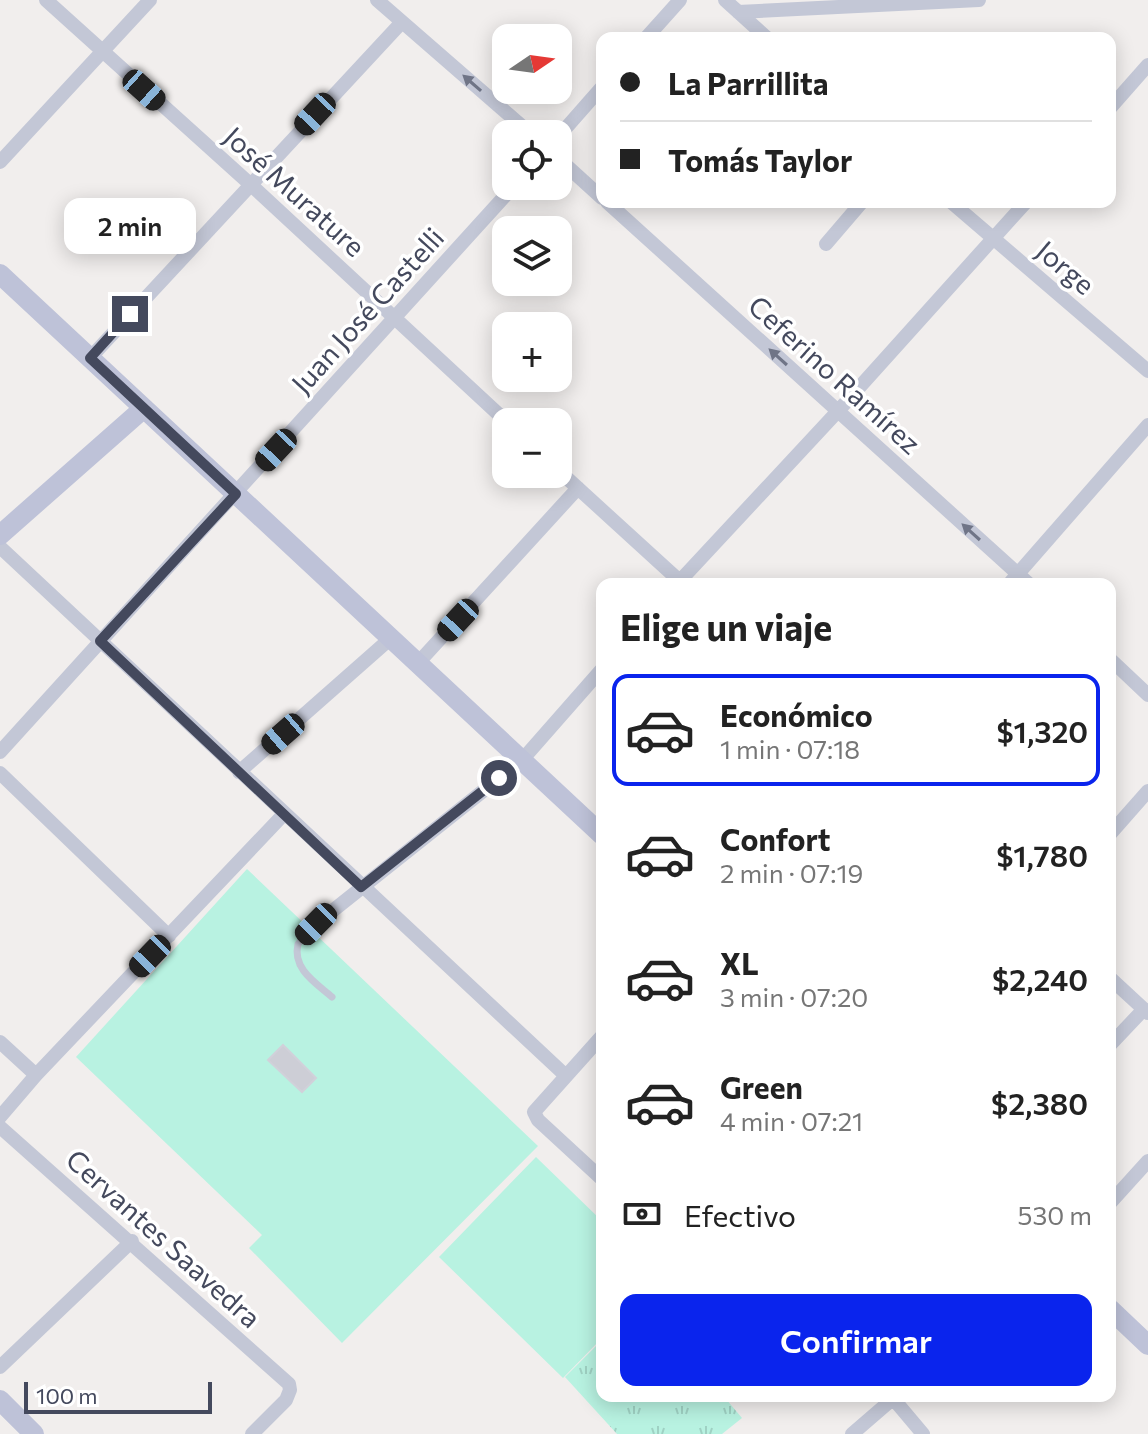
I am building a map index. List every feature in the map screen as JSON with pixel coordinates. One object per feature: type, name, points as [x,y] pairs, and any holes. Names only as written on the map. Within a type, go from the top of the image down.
[{"type":"main road","points":[[0,274],[596,829]]},
{"type":"main road","points":[[0,535],[144,408]]},
{"type":"main road","points":[[1116,1315],[1148,1345]]},
{"type":"main road","points":[[0,1400],[34,1434]]},
{"type":"street","name":"José Murature","points":[[46,0],[492,408]]},
{"type":"street","points":[[0,162],[150,0]]},
{"type":"street","points":[[377,0],[515,120]]},
{"type":"street","points":[[651,32],[680,0]]},
{"type":"street","points":[[725,0],[760,32]]},
{"type":"street","points":[[738,12],[979,0]]},
{"type":"street","points":[[90,358],[402,22]]},
{"type":"street","points":[[1116,101],[1148,65]]},
{"type":"street","points":[[572,121],[596,94]]},
{"type":"street","points":[[572,171],[596,193]]},
{"type":"street","name":"Juan José Castelli","points":[[0,752],[501,200]]},
{"type":"street","name":"Ceferino Ramírez","points":[[614,208],[838,411],[1015,578]]},
{"type":"street","points":[[826,244],[857,208]]},
{"type":"street","name":"Jorge","points":[[958,208],[1148,371]]},
{"type":"street","points":[[685,578],[1021,208]]},
{"type":"street","points":[[1020,578],[1148,425]]},
{"type":"street","points":[[572,483],[675,578]]},
{"type":"street","points":[[418,663],[578,488]]},
{"type":"street","points":[[0,547],[565,1075]]},
{"type":"street","points":[[239,772],[391,638]]},
{"type":"street","points":[[1116,665],[1148,695]]},
{"type":"street","points":[[316,924],[522,760],[596,676]]},
{"type":"street","points":[[0,773],[169,936]]},
{"type":"street","points":[[1116,827],[1148,791]]},
{"type":"street","points":[[0,1117],[36,1075],[284,814]]},
{"type":"street","points":[[1116,984],[1146,1011],[1116,1039]]},
{"type":"street","points":[[0,1042],[36,1075]]},
{"type":"street","points":[[596,1042],[534,1112],[538,1120],[596,1173]]},
{"type":"street","name":"Cervantes Saavedra","points":[[0,1127],[132,1241],[289,1384],[286,1400],[252,1434]]},
{"type":"street","points":[[1116,1196],[1148,1161]]},
{"type":"street","points":[[0,1367],[132,1241]]},
{"type":"street","points":[[852,1434],[888,1402]]},
{"type":"street","points":[[898,1402],[923,1434]]},
{"type":"lane","points":[[316,924],[298,944],[297,961],[303,971],[332,997]]},
{"type":"green space","points":[[247,869],[538,1146],[342,1343],[249,1248],[262,1235],[76,1057]]},
{"type":"green space","points":[[536,1157],[596,1215],[596,1344],[563,1378],[439,1257]]},
{"type":"green space","points":[[596,1346],[596,1402],[729,1402],[742,1418],[722,1434],[617,1434],[565,1377]]},
{"type":"building","points":[[283,1045],[316,1078],[302,1092],[268,1060]]},
{"type":"route","points":[[130,314],[90,358],[236,494],[100,641],[361,887],[499,778]]}]
